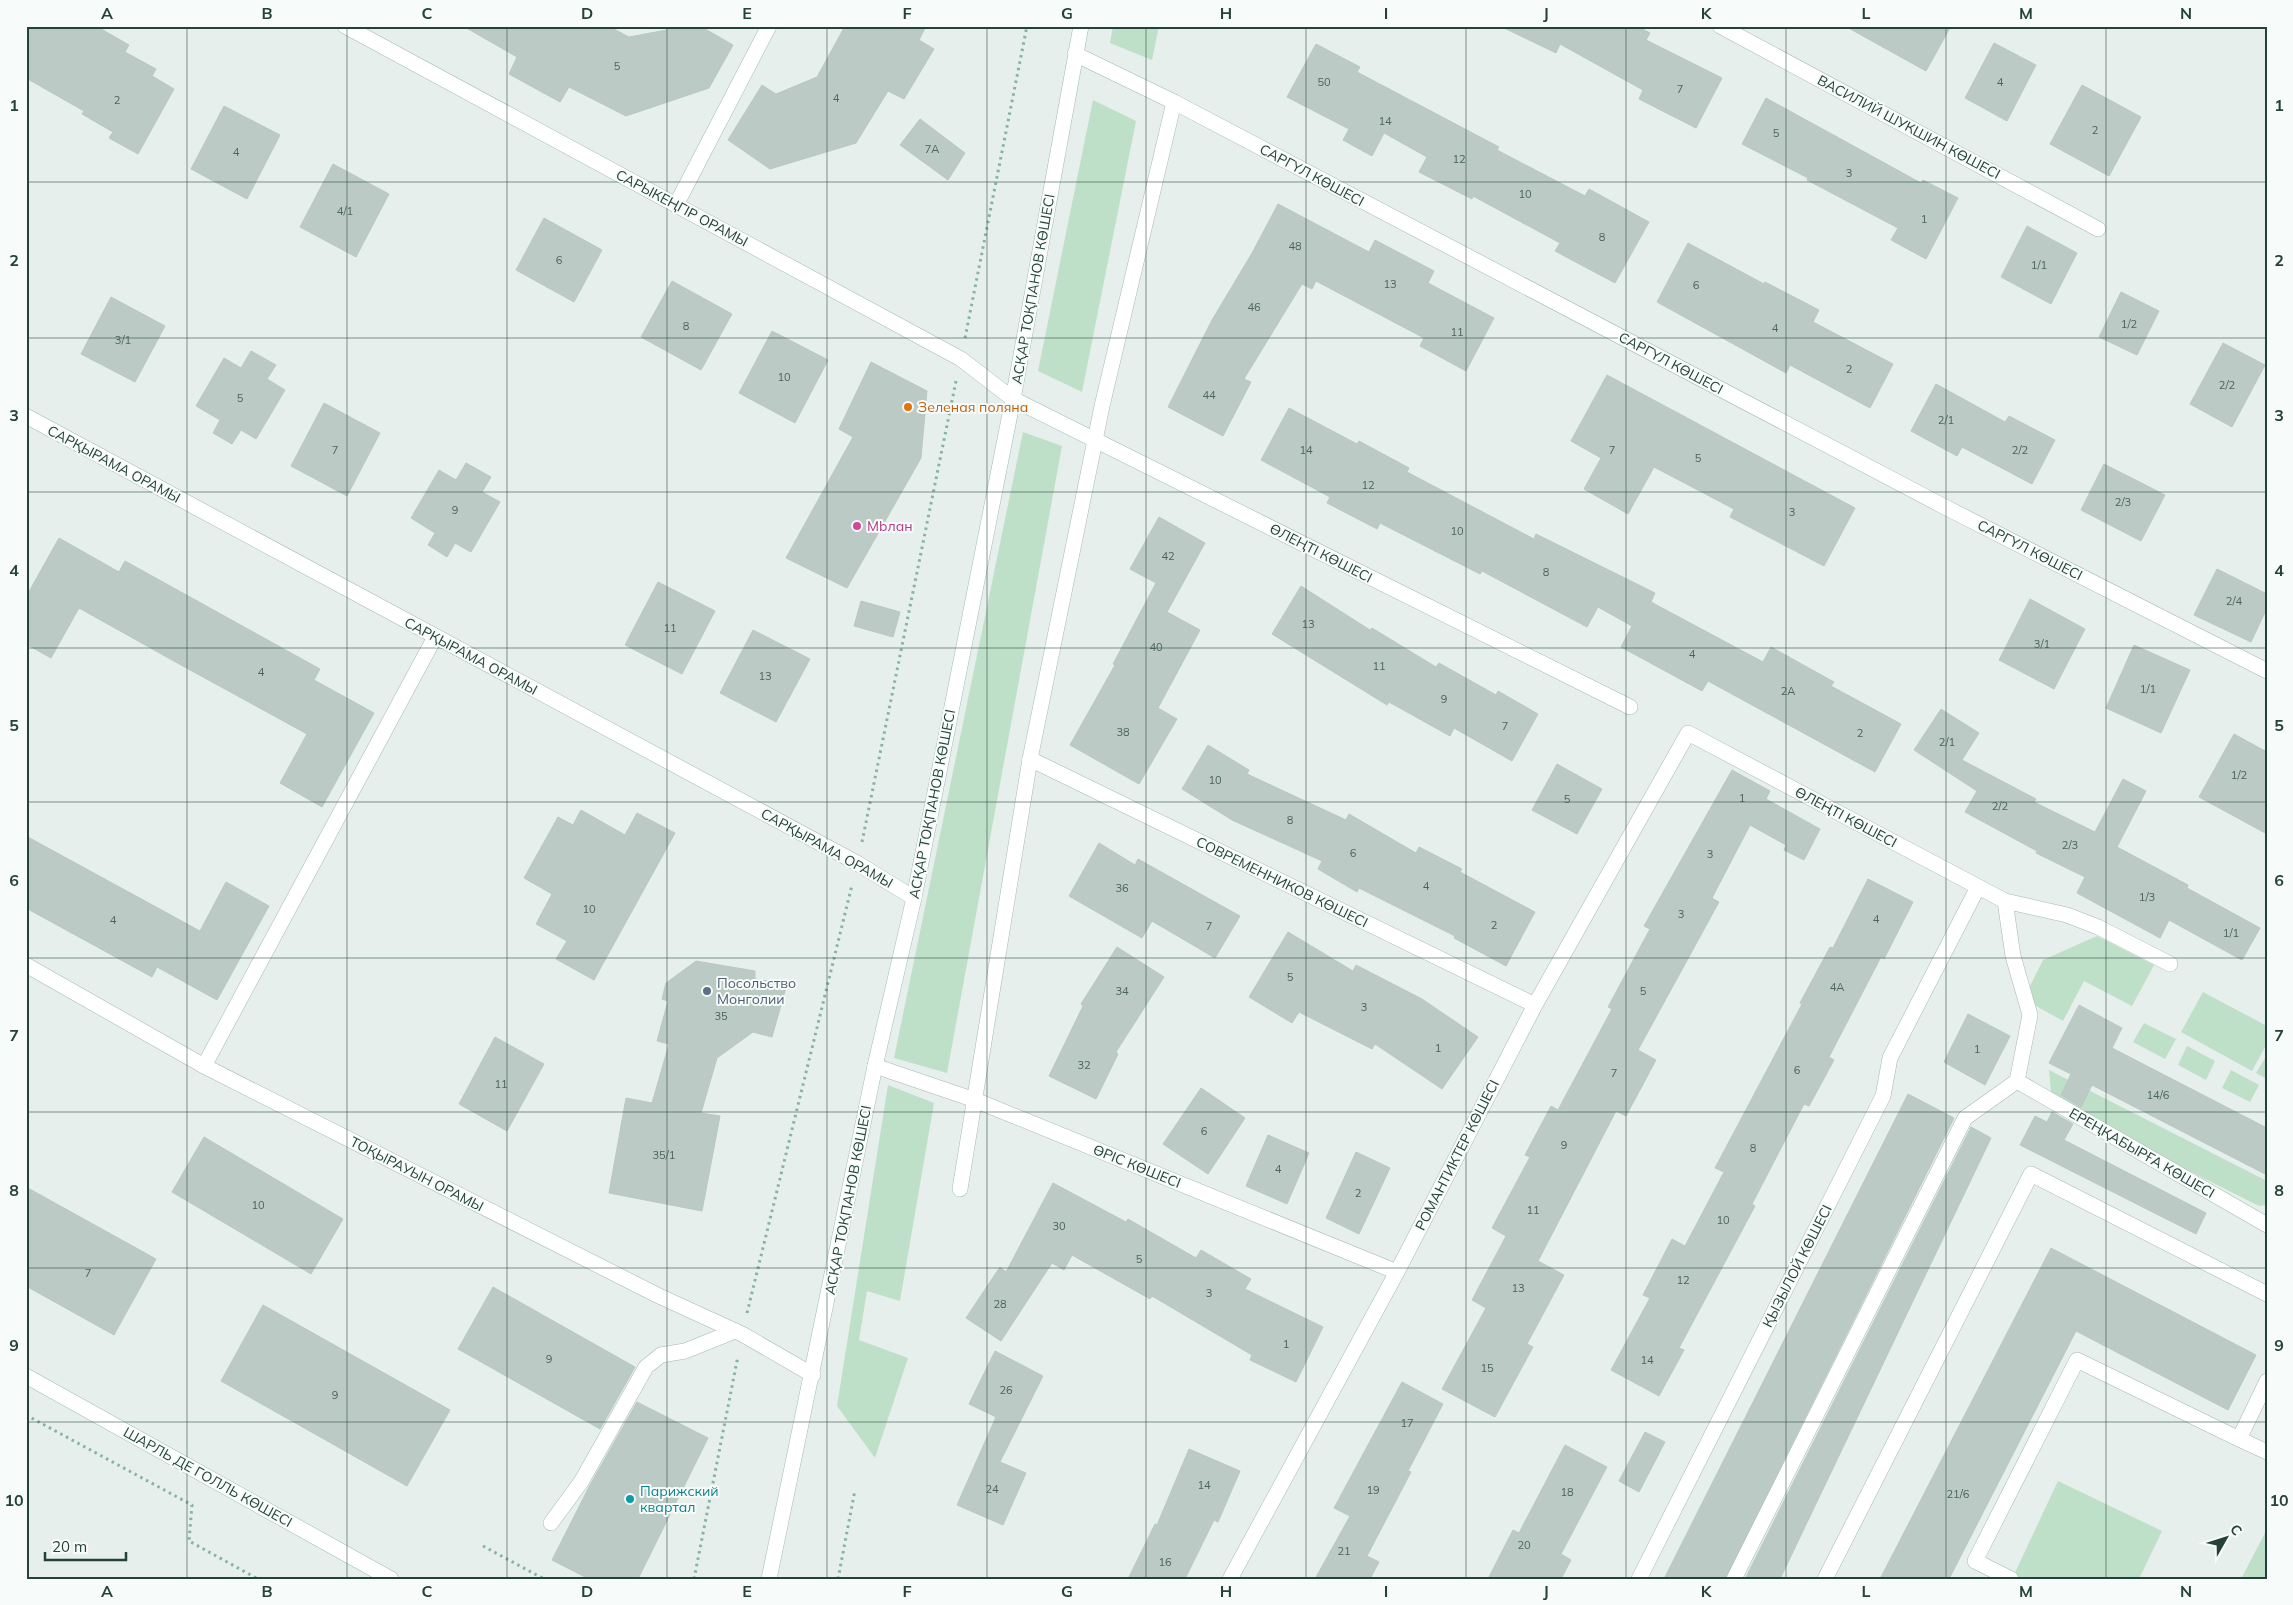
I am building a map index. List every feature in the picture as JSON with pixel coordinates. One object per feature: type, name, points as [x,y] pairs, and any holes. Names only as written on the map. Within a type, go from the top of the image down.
[{"type":"street","points":[[676,205],[769,26]]},
{"type":"street","name":"АСҚАР ТОҚПАНОВ КӨШЕСІ","points":[[769,1579],[813,1375],[875,1066],[914,898],[1013,399],[1081,26]]},
{"type":"street","name":"ВАСИЛИЙ ШУКШИН КӨШЕСІ","points":[[1720,26],[2098,228]]},
{"type":"street","name":"САРЫКЕҢГІР ОРАМЫ","points":[[347,27],[961,359],[1013,399]]},
{"type":"street","name":"САРГҮЛ КӨШЕСІ","points":[[1075,54],[1174,102],[1943,506],[2267,671]]},
{"type":"street","points":[[960,1189],[1030,759],[1095,440],[1174,102]]},
{"type":"street","name":"ӨЛЕҢТІ КӨШЕСІ","points":[[1013,399],[1630,708]]},
{"type":"street","name":"САРҚЫРАМА ОРАМЫ","points":[[26,416],[857,864],[914,898]]},
{"type":"street","points":[[204,1066],[435,637]]},
{"type":"street","name":"ӨЛЕҢТІ КӨШЕСІ","points":[[1688,733],[2005,901],[2067,915],[2098,926],[2170,964]]},
{"type":"street","name":"РОМАНТИКТЕР КӨШЕСІ","points":[[1230,1579],[1397,1272],[1535,1005],[1688,733]]},
{"type":"street","name":"СОВРЕМЕННИКОВ КӨШЕСІ","points":[[1030,759],[1535,1005]]},
{"type":"street","name":"ҚЫЗЫЛОЙ КӨШЕСІ","points":[[1639,1579],[1883,1096],[1890,1058],[1978,887]]},
{"type":"street","points":[[1734,1579],[1965,1118],[2017,1081],[2030,1015],[2013,956],[2005,901]]},
{"type":"street","name":"ТОҚЫРАУЫН ОРАМЫ","points":[[26,965],[204,1066],[659,1296],[739,1332],[813,1375]]},
{"type":"street","name":"ӨРІС КӨШЕСІ","points":[[875,1066],[975,1100],[1397,1272]]},
{"type":"street","name":"ЕРЕҢҚАБЫРҒА КӨШЕСІ","points":[[2017,1081],[2267,1225]]},
{"type":"street","points":[[1824,1579],[2031,1174],[2267,1294]]},
{"type":"street","points":[[551,1523],[581,1482],[646,1367],[660,1355],[685,1351],[739,1332]]},
{"type":"street","points":[[2011,1579],[1975,1561],[2077,1360],[2267,1452]]},
{"type":"street","name":"ШАРЛЬ ДЕ ГОЛЛЬ КӨШЕСІ","points":[[26,1376],[391,1579]]},
{"type":"street","points":[[2239,1439],[2267,1381]]},
{"type":"path","points":[[694,1579],[739,1332],[857,864],[961,359],[1027,26]]},
{"type":"path","points":[[26,1415],[192,1506],[190,1542],[258,1579]]},
{"type":"path","points":[[838,1579],[856,1490]]},
{"type":"path","points":[[483,1546],[544,1579]]},
{"type":"green space","points":[[1113,26],[1159,26],[1152,60],[1110,43]]},
{"type":"green space","points":[[1093,100],[1136,121],[1082,392],[1038,371]]},
{"type":"green space","points":[[1023,432],[1062,446],[947,1073],[894,1058]]},
{"type":"green space","points":[[2097,936],[2154,965],[2132,1006],[2084,981],[2063,1021],[2036,1006],[2027,992],[2043,960]]},
{"type":"green space","points":[[2203,992],[2267,1026],[2267,1043],[2252,1071],[2181,1032]]},
{"type":"green space","points":[[2144,1023],[2176,1039],[2165,1059],[2133,1042]]},
{"type":"green space","points":[[2187,1046],[2215,1061],[2206,1080],[2178,1065]]},
{"type":"green space","points":[[2267,1055],[2267,1079],[2256,1073]]},
{"type":"green space","points":[[2049,1070],[2267,1181],[2267,1205],[2259,1206],[2052,1102]]},
{"type":"green space","points":[[2231,1070],[2259,1085],[2250,1102],[2222,1088]]},
{"type":"green space","points":[[888,1085],[934,1103],[900,1301],[867,1291],[859,1340],[908,1358],[875,1458],[837,1406]]},
{"type":"green space","points":[[2058,1481],[2162,1531],[2139,1579],[2012,1579]]},
{"type":"green space","points":[[2267,1529],[2267,1579],[2241,1579]]},
{"type":"building","points":[[26,26],[96,26],[129,45],[125,52],[156,69],[152,76],[174,89],[138,154],[109,138],[113,132],[82,114],[84,111],[26,78]]},
{"type":"building","points":[[463,26],[608,26],[629,37],[667,30],[669,26],[700,26],[733,45],[709,88],[626,116],[569,87],[560,102],[509,74],[517,57]]},
{"type":"building","points":[[845,26],[926,26],[919,40],[934,49],[904,99],[888,91],[856,143],[770,169],[728,140],[762,85],[776,94],[817,77]]},
{"type":"building","points":[[1500,26],[1637,26],[1650,33],[1646,40],[1722,78],[1696,128],[1639,99],[1643,90],[1560,44],[1556,53]]},
{"type":"building","points":[[1845,26],[1951,26],[1926,71]]},
{"type":"building","points":[[1994,43],[2036,65],[2007,121],[1965,98]]},
{"type":"building","points":[[1316,44],[1360,67],[1357,72],[1499,147],[1497,150],[1585,196],[1589,189],[1649,222],[1615,283],[1555,251],[1560,243],[1473,196],[1472,199],[1419,172],[1427,157],[1384,133],[1372,156],[1343,140],[1349,129],[1287,97]]},
{"type":"building","points":[[2082,85],[2141,117],[2109,176],[2050,144]]},
{"type":"building","points":[[1766,98],[1921,183],[1923,180],[1958,198],[1926,259],[1891,240],[1898,228],[1742,144]]},
{"type":"building","points":[[224,106],[280,135],[247,199],[191,169]]},
{"type":"building","points":[[920,119],[965,153],[948,180],[900,145]]},
{"type":"building","points":[[333,164],[389,194],[356,257],[300,227]]},
{"type":"building","points":[[1278,204],[1369,252],[1375,240],[1434,271],[1428,283],[1494,318],[1466,371],[1420,346],[1424,338],[1316,281],[1312,289],[1302,284],[1244,379],[1251,382],[1223,436],[1168,407],[1212,320],[1252,253]]},
{"type":"building","points":[[544,218],[602,250],[574,302],[516,270]]},
{"type":"building","points":[[2027,226],[2077,253],[2051,304],[2001,277]]},
{"type":"building","points":[[1688,243],[1764,284],[1765,282],[1819,310],[1813,322],[1893,364],[1870,408],[1790,365],[1786,373],[1657,302]]},
{"type":"building","points":[[672,281],[732,314],[701,370],[641,337]]},
{"type":"building","points":[[2121,292],[2159,311],[2137,355],[2099,337]]},
{"type":"building","points":[[111,297],[165,326],[135,382],[81,354]]},
{"type":"building","points":[[772,331],[828,360],[795,423],[739,393]]},
{"type":"building","points":[[2223,343],[2265,365],[2232,427],[2190,404]]},
{"type":"building","points":[[251,351],[276,365],[267,379],[285,390],[256,439],[241,430],[232,444],[213,433],[220,420],[196,406],[224,358],[241,368]]},
{"type":"building","points":[[871,362],[927,391],[921,458],[847,588],[786,558],[853,437],[839,429]]},
{"type":"building","points":[[1607,375],[1855,508],[1824,566],[1730,517],[1734,509],[1654,467],[1628,514],[1584,489],[1601,458],[1571,441]]},
{"type":"building","points":[[1936,384],[2005,422],[2009,416],[2055,440],[2032,484],[1962,447],[1957,456],[1911,431]]},
{"type":"building","points":[[324,403],[380,433],[347,496],[291,466]]},
{"type":"building","points":[[1289,408],[1357,444],[1359,441],[1409,468],[1407,472],[1534,539],[1536,534],[1655,593],[1651,602],[1763,662],[1771,647],[1834,682],[1831,686],[1901,724],[1875,772],[1708,681],[1702,691],[1621,647],[1632,626],[1598,607],[1587,627],[1482,571],[1480,574],[1380,523],[1377,529],[1327,503],[1330,497],[1261,460]]},
{"type":"building","points":[[466,463],[491,477],[482,492],[500,502],[471,552],[455,543],[447,557],[428,545],[435,533],[411,518],[439,470],[456,480]]},
{"type":"building","points":[[2104,464],[2165,495],[2141,541],[2081,510]]},
{"type":"building","points":[[1159,517],[1205,543],[1167,612],[1200,630],[1158,708],[1177,719],[1139,784],[1070,745],[1115,665],[1113,664],[1156,583],[1130,569]]},
{"type":"building","points":[[59,538],[119,572],[125,561],[320,669],[314,680],[374,713],[322,807],[280,783],[307,734],[79,608],[51,658],[26,644],[26,597]]},
{"type":"building","points":[[2217,569],[2267,594],[2267,608],[2251,642],[2194,615]]},
{"type":"building","points":[[658,582],[715,611],[682,674],[625,645]]},
{"type":"building","points":[[1301,586],[1370,630],[1372,628],[1436,667],[1439,663],[1496,695],[1498,691],[1538,714],[1512,761],[1454,728],[1450,736],[1389,702],[1387,705],[1272,634]]},
{"type":"building","points":[[2030,599],[2085,629],[2054,689],[1999,660]]},
{"type":"building","points":[[861,601],[900,612],[893,637],[854,626]]},
{"type":"building","points":[[753,630],[810,659],[776,722],[720,693]]},
{"type":"building","points":[[2134,645],[2190,670],[2161,733],[2106,708]]},
{"type":"building","points":[[1941,709],[1979,733],[1962,760],[2036,799],[2034,802],[2095,832],[2123,779],[2146,791],[2117,847],[2188,885],[2187,888],[2260,928],[2242,960],[2169,920],[2160,938],[2077,893],[2085,877],[2036,853],[2037,851],[1965,812],[1977,791],[1914,750]]},
{"type":"building","points":[[2234,734],[2267,752],[2267,834],[2199,797]]},
{"type":"building","points":[[1208,745],[1249,770],[1247,774],[1346,820],[1349,814],[1416,853],[1419,847],[1462,869],[1460,872],[1535,912],[1506,966],[1454,938],[1455,936],[1359,888],[1357,892],[1318,869],[1322,861],[1232,820],[1182,789]]},
{"type":"building","points":[[1557,764],[1602,789],[1577,834],[1532,810]]},
{"type":"building","points":[[1732,770],[1770,791],[1766,799],[1820,829],[1804,860],[1784,850],[1786,845],[1750,825],[1712,898],[1719,902],[1638,1050],[1656,1060],[1626,1116],[1616,1111],[1538,1261],[1564,1275],[1527,1344],[1533,1347],[1495,1417],[1442,1389],[1486,1308],[1472,1300],[1506,1236],[1492,1228],[1530,1157],[1525,1155],[1551,1106],[1558,1110],[1612,1009],[1608,1007],[1650,929],[1644,926]]},
{"type":"building","points":[[581,810],[625,835],[637,813],[675,833],[594,980],[556,959],[567,941],[536,924],[552,894],[524,878],[558,817],[573,825]]},
{"type":"building","points":[[26,836],[200,931],[226,882],[269,906],[217,1000],[157,967],[152,977],[26,908]]},
{"type":"building","points":[[1099,843],[1135,865],[1138,859],[1240,916],[1215,958],[1152,921],[1142,938],[1069,896]]},
{"type":"building","points":[[1868,879],[1913,902],[1884,959],[1881,957],[1829,1057],[1834,1060],[1809,1106],[1804,1104],[1752,1204],[1755,1206],[1679,1348],[1684,1350],[1659,1396],[1611,1370],[1650,1298],[1643,1295],[1672,1239],[1685,1246],[1724,1172],[1715,1168],[1802,1004],[1800,1003],[1830,947],[1833,948]]},
{"type":"building","points":[[1288,932],[1353,971],[1356,965],[1422,999],[1478,1037],[1442,1089],[1375,1044],[1372,1049],[1299,1012],[1292,1023],[1249,997]]},
{"type":"building","points":[[1117,947],[1164,977],[1116,1052],[1118,1054],[1096,1099],[1049,1076],[1083,1006],[1081,1004]]},
{"type":"building","points":[[696,961],[755,971],[755,979],[787,984],[772,1037],[753,1032],[717,1058],[701,1113],[720,1116],[702,1211],[609,1193],[626,1098],[652,1103],[669,1044],[657,1041],[668,1001],[662,999],[666,983]]},
{"type":"building","points":[[2079,1005],[2122,1028],[2112,1048],[2267,1128],[2267,1175],[2092,1085],[2081,1107],[2061,1095],[2071,1074],[2049,1063]]},
{"type":"building","points":[[1968,1014],[2010,1036],[1985,1085],[1944,1062]]},
{"type":"building","points":[[495,1037],[544,1064],[507,1131],[459,1104]]},
{"type":"building","points":[[1201,1088],[1245,1118],[1208,1174],[1163,1144]]},
{"type":"building","points":[[1908,1094],[1954,1118],[1725,1579],[1664,1579]]},
{"type":"building","points":[[2052,1112],[2073,1124],[2064,1140],[2206,1213],[2196,1234],[2020,1145],[2035,1116],[2047,1122]]},
{"type":"building","points":[[1971,1127],[1991,1138],[1780,1579],[1745,1579]]},
{"type":"building","points":[[1268,1135],[1309,1153],[1287,1204],[1246,1186]]},
{"type":"building","points":[[204,1137],[343,1219],[311,1274],[172,1192]]},
{"type":"building","points":[[1356,1152],[1390,1168],[1359,1234],[1326,1218]]},
{"type":"building","points":[[1053,1183],[1126,1222],[1128,1219],[1196,1258],[1201,1250],[1251,1279],[1245,1289],[1323,1327],[1296,1382],[1250,1360],[1252,1355],[1152,1296],[1150,1299],[1072,1255],[1064,1270],[1052,1263],[1001,1341],[966,1318],[1000,1267],[1006,1272]]},
{"type":"building","points":[[26,1187],[156,1259],[114,1335],[26,1286]]},
{"type":"building","points":[[2051,1248],[2256,1355],[2228,1410],[2076,1331],[1949,1579],[1880,1579]]},
{"type":"building","points":[[493,1287],[635,1367],[600,1429],[458,1349]]},
{"type":"building","points":[[263,1305],[450,1410],[407,1486],[221,1381]]},
{"type":"building","points":[[995,1351],[1043,1376],[1000,1462],[1026,1473],[1003,1525],[957,1505],[996,1417],[969,1404]]},
{"type":"building","points":[[1402,1382],[1443,1404],[1408,1471],[1411,1472],[1367,1556],[1379,1562],[1370,1579],[1315,1579],[1350,1516],[1334,1508]]},
{"type":"building","name":"Парижский квартал","points":[[637,1402],[708,1438],[638,1579],[589,1579],[552,1560],[590,1485]]},
{"type":"building","points":[[1645,1432],[1665,1442],[1639,1492],[1619,1481]]},
{"type":"building","points":[[1565,1445],[1607,1467],[1561,1554],[1571,1560],[1561,1579],[1488,1579],[1513,1530],[1519,1533]]},
{"type":"building","points":[[1189,1449],[1240,1471],[1218,1522],[1214,1520],[1185,1579],[1128,1579],[1155,1524],[1157,1525]]},
{"type":"place","name":"Зеленая поляна","points":[[908,407]]},
{"type":"place","name":"Мbлан","points":[[857,526]]},
{"type":"place","name":"Посольство Монголии","points":[[707,991]]},
{"type":"place","name":"Парижский квартал","points":[[630,1499]]}]
